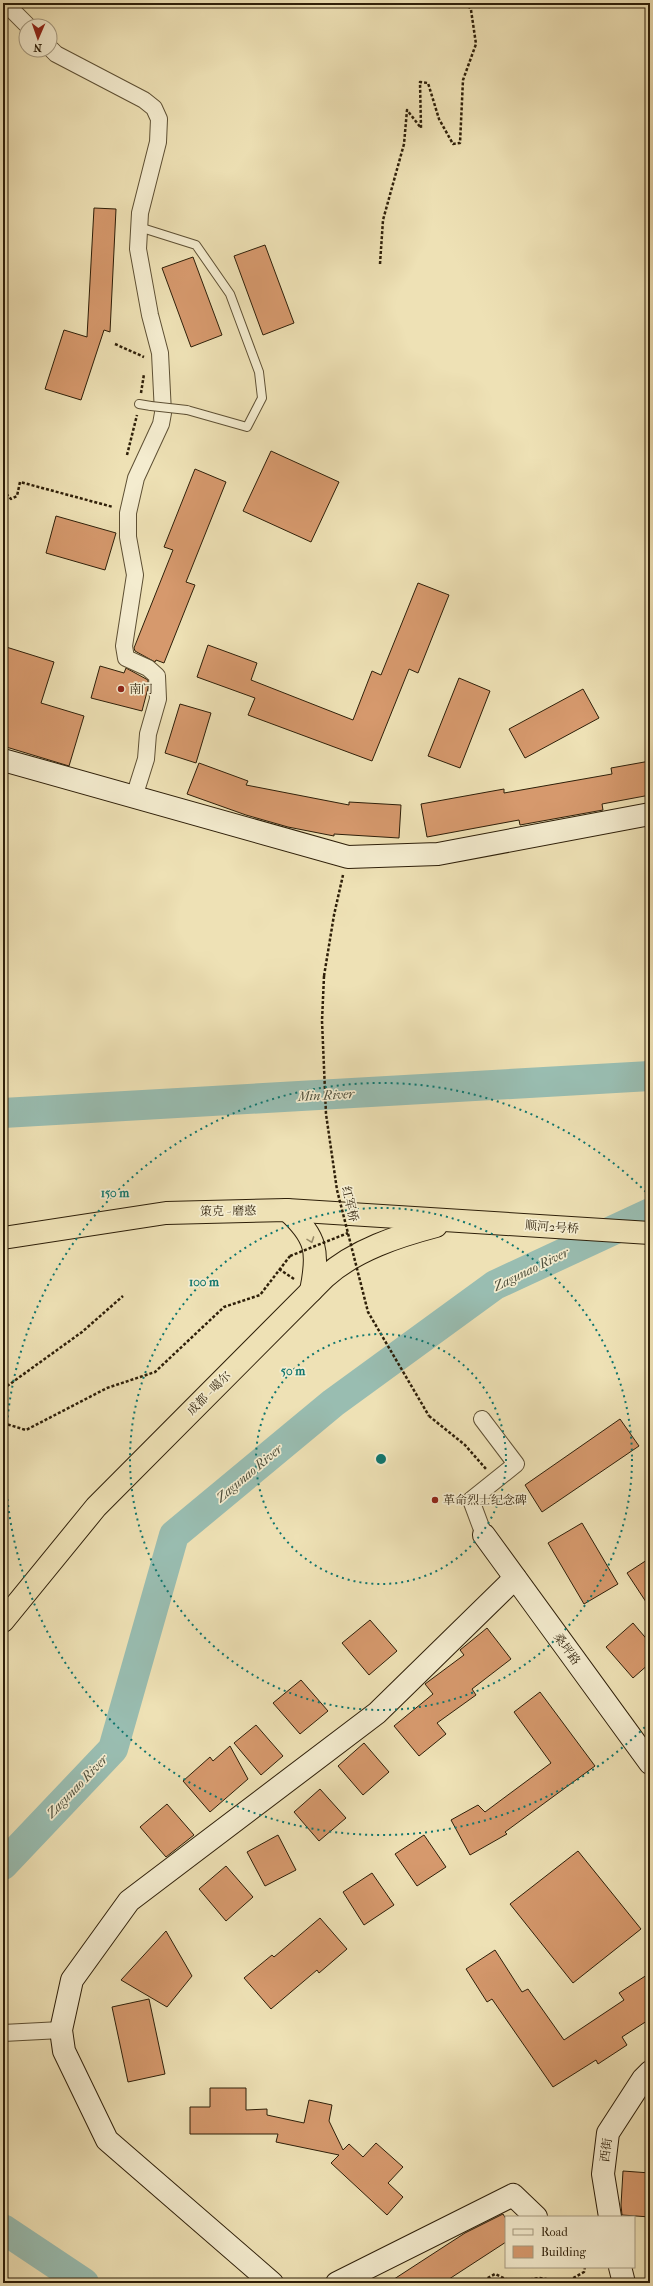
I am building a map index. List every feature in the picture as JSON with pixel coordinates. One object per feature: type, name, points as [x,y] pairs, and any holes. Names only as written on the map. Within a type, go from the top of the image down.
[{"type":"highway","name":"策克 - 磨憨","points":[[3,1238],[166,1212],[287,1210],[455,1222]]},
{"type":"highway","points":[[287,1210],[304,1225],[311,1238],[316,1257],[318,1284]]},
{"type":"highway","name":"成都 - 噶尔","points":[[3,1621],[96,1507],[335,1268],[389,1240],[455,1222]]},
{"type":"highway","name":"顺河2号桥","points":[[455,1222],[650,1234]]},
{"type":"street","points":[[5,3],[20,18]]},
{"type":"street","points":[[58,55],[144,100],[154,108],[159,119],[158,142],[140,213],[138,249],[150,315],[160,353],[163,413],[161,424],[136,478],[128,513],[128,537],[135,575],[124,646],[126,658],[148,668],[157,676],[158,699],[148,734],[146,759],[134,797]]},
{"type":"street","points":[[3,760],[348,858],[438,854],[650,814]]},
{"type":"street","points":[[482,1419],[516,1464],[471,1500],[484,1535]]},
{"type":"street","name":"桑坪路","points":[[484,1535],[650,1763]]},
{"type":"street","points":[[272,2283],[107,2140],[64,2051],[61,2030],[72,1980],[129,1901],[377,1713],[515,1578]]},
{"type":"street","points":[[3,2033],[61,2030]]},
{"type":"street","name":"西街","points":[[610,2216],[603,2174],[608,2132],[643,2079],[650,2072]]},
{"type":"street","points":[[337,2283],[513,2195],[535,2216]]},
{"type":"street","points":[[620,2268],[624,2283]]},
{"type":"lane","points":[[139,227],[196,245],[230,294],[259,372],[262,398],[247,427],[187,410],[139,404]]},
{"type":"path","points":[[380,264],[383,220],[404,144],[407,110],[421,128],[420,82],[428,83],[439,119],[453,144],[460,143],[463,80],[476,44],[471,10],[468,3]]},
{"type":"path","points":[[115,344],[146,357],[145,365]]},
{"type":"path","points":[[127,456],[139,404],[144,373]]},
{"type":"path","points":[[3,490],[11,499],[17,496],[20,482],[114,507],[116,500]]},
{"type":"path","name":"红军桥","points":[[348,858],[334,915],[324,976],[322,1021],[326,1114],[337,1190],[368,1312],[430,1416],[465,1445],[496,1480]]},
{"type":"path","points":[[3,1423],[26,1430],[107,1388],[155,1372],[224,1307],[260,1295],[290,1256],[348,1233]]},
{"type":"path","points":[[3,1389],[82,1332],[123,1296]]},
{"type":"path","points":[[479,2283],[495,2274],[512,2282],[539,2278],[566,2282],[584,2272],[585,2268]]},
{"type":"building","points":[[94,208],[116,209],[110,332],[104,330],[81,400],[45,389],[64,330],[87,337]]},
{"type":"building","points":[[265,245],[294,323],[263,335],[234,256]]},
{"type":"building","points":[[193,257],[222,335],[191,347],[162,268]]},
{"type":"building","points":[[271,451],[339,482],[311,542],[243,511]]},
{"type":"building","points":[[195,469],[226,482],[186,582],[195,585],[164,663],[156,660],[155,662],[135,651],[134,648],[173,550],[164,547]]},
{"type":"building","points":[[56,516],[116,533],[105,570],[46,553]]},
{"type":"building","points":[[418,583],[449,595],[418,673],[409,669],[372,761],[248,715],[255,698],[197,677],[208,645],[257,663],[251,680],[353,720],[372,671],[381,675]]},
{"type":"building","points":[[3,646],[54,662],[41,703],[84,716],[69,766],[3,746]]},
{"type":"building","name":"南门","points":[[100,666],[124,673],[126,668],[148,680],[148,688],[142,711],[91,698]]},
{"type":"building","points":[[459,678],[490,691],[460,768],[428,756]]},
{"type":"building","points":[[583,689],[599,718],[525,758],[509,729]]},
{"type":"building","points":[[180,704],[211,713],[196,763],[165,753]]},
{"type":"building","points":[[650,761],[650,795],[602,804],[603,810],[520,825],[519,820],[427,837],[421,804],[504,789],[504,793],[612,774],[611,768]]},
{"type":"building","points":[[199,763],[248,781],[246,785],[349,805],[349,802],[401,805],[399,838],[334,834],[334,836],[288,827],[246,815],[187,794]]},
{"type":"building","points":[[620,1419],[639,1446],[542,1512],[525,1485]]},
{"type":"building","points":[[582,1523],[618,1584],[584,1604],[548,1543]]},
{"type":"building","points":[[650,1558],[650,1608],[627,1573]]},
{"type":"building","points":[[370,1620],[397,1651],[369,1675],[342,1643]]},
{"type":"building","points":[[633,1623],[650,1643],[650,1663],[633,1678],[606,1647]]},
{"type":"building","points":[[487,1628],[511,1659],[472,1689],[476,1695],[437,1723],[446,1734],[419,1756],[394,1726],[433,1694],[425,1684],[464,1655],[460,1650]]},
{"type":"building","points":[[301,1680],[328,1711],[300,1734],[273,1703]]},
{"type":"building","points":[[540,1692],[595,1766],[505,1832],[507,1834],[470,1855],[451,1820],[478,1805],[485,1812],[551,1763],[514,1712]]},
{"type":"building","points":[[256,1725],[283,1756],[261,1775],[234,1743]]},
{"type":"building","points":[[364,1743],[389,1772],[363,1795],[338,1766]]},
{"type":"building","points":[[230,1746],[248,1779],[210,1812],[183,1781],[210,1757],[213,1761]]},
{"type":"building","points":[[320,1789],[346,1818],[319,1841],[294,1812]]},
{"type":"building","points":[[167,1804],[194,1835],[166,1857],[140,1827]]},
{"type":"building","points":[[278,1835],[296,1870],[265,1886],[247,1852]]},
{"type":"building","points":[[424,1835],[446,1867],[417,1886],[395,1854]]},
{"type":"building","points":[[578,1851],[641,1929],[573,1983],[510,1904]]},
{"type":"building","points":[[226,1866],[253,1897],[226,1921],[199,1889]]},
{"type":"building","points":[[372,1873],[394,1905],[364,1925],[343,1892]]},
{"type":"building","points":[[320,1918],[347,1949],[319,1973],[317,1970],[271,2009],[244,1978],[272,1955],[274,1957]]},
{"type":"building","points":[[166,1931],[192,1976],[167,2007],[121,1980]]},
{"type":"building","points":[[495,1950],[522,1992],[528,1989],[564,2040],[624,2000],[619,1993],[650,1973],[650,2019],[622,2037],[627,2045],[598,2064],[596,2060],[553,2087],[492,1999],[487,2002],[466,1969]]},
{"type":"building","points":[[149,1999],[165,2074],[128,2082],[112,2007]]},
{"type":"building","points":[[210,2088],[246,2088],[246,2110],[267,2109],[267,2115],[304,2123],[309,2100],[332,2105],[329,2121],[343,2150],[349,2144],[363,2157],[376,2143],[403,2167],[388,2183],[403,2197],[387,2215],[331,2163],[339,2155],[276,2142],[278,2134],[190,2134],[190,2107],[210,2107]]},
{"type":"building","points":[[623,2171],[650,2173],[650,2217],[622,2215],[621,2205]]},
{"type":"building","points":[[503,2214],[505,2217],[505,2243],[443,2283],[388,2283],[465,2233]]},
{"type":"waterway","name":"Min River","points":[[3,1113],[650,1076]]},
{"type":"waterway","name":"Zagunao River","points":[[3,1865],[113,1749],[174,1535],[333,1403],[495,1285],[650,1213]]},
{"type":"waterway","name":"Zagunao River","points":[[3,2229],[84,2283]]},
{"type":"place","name":"南门","points":[[121,689]]},
{"type":"place","name":"革命烈士纪念碑","points":[[435,1500]]}]
